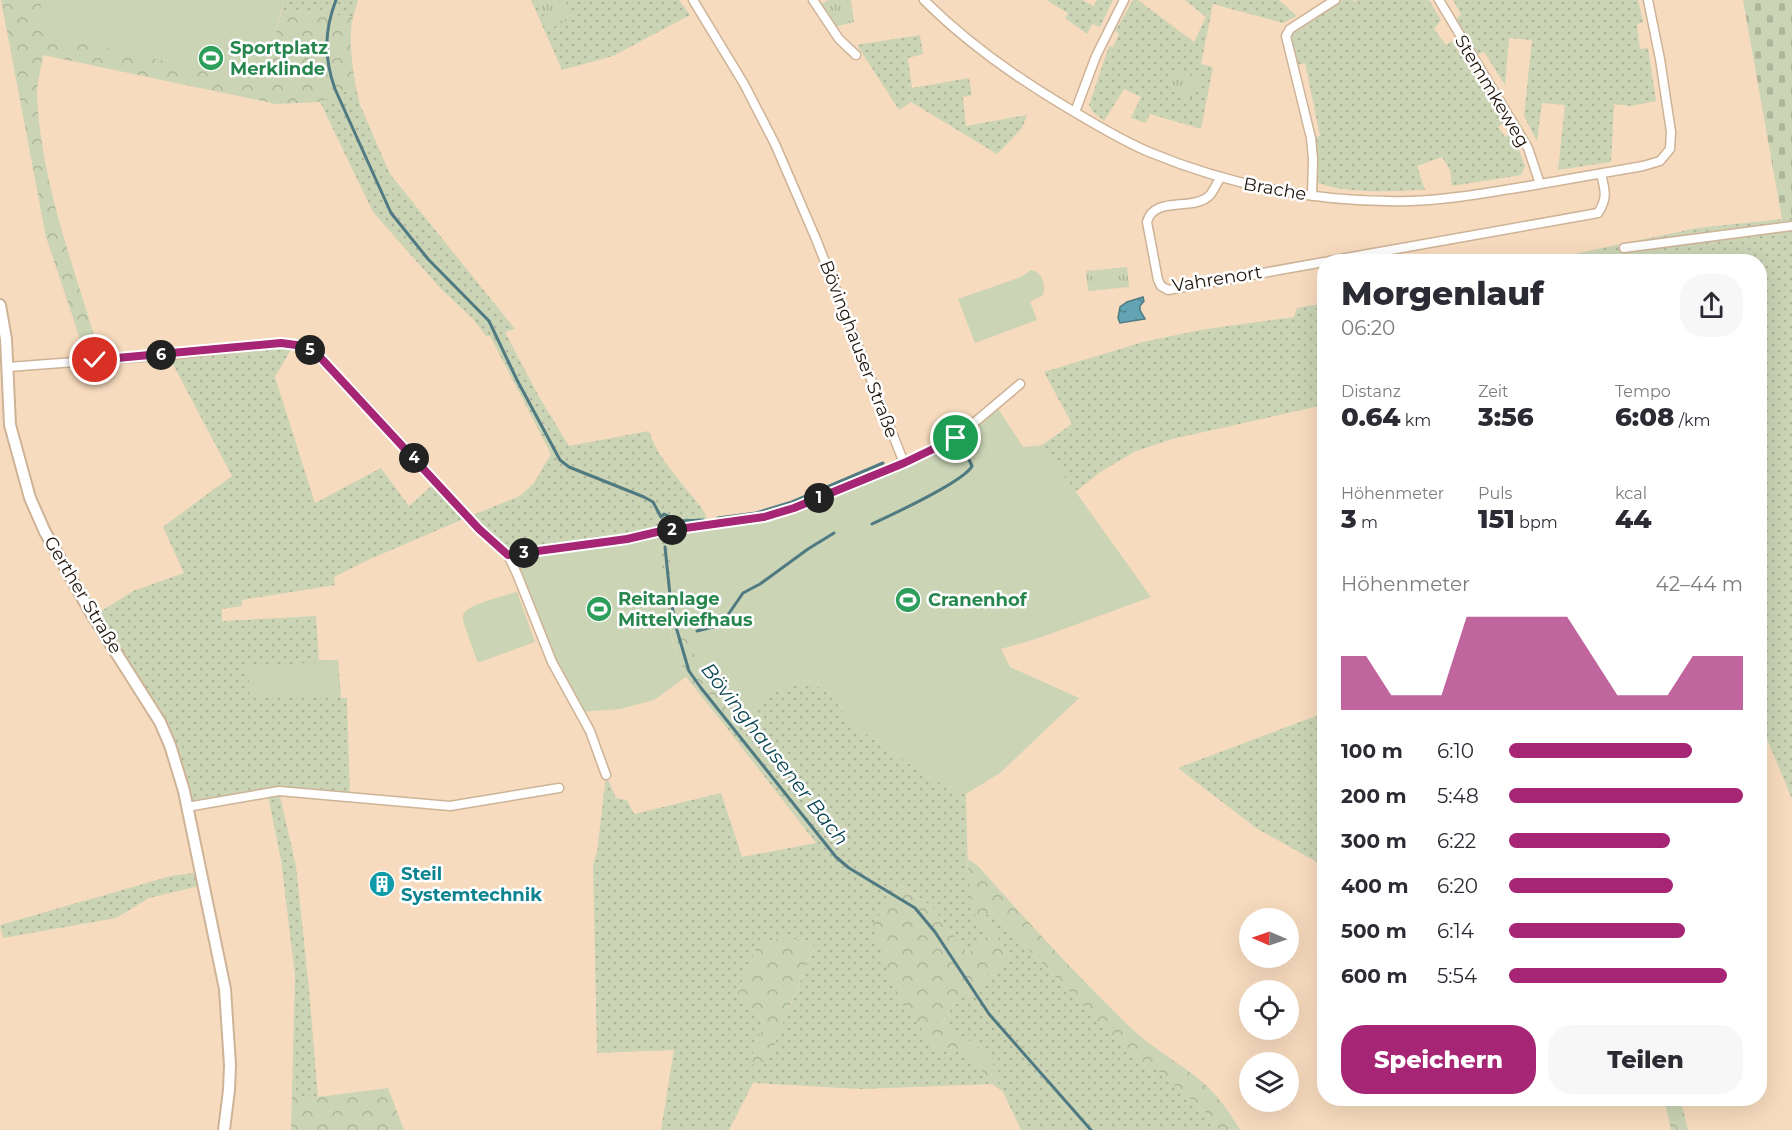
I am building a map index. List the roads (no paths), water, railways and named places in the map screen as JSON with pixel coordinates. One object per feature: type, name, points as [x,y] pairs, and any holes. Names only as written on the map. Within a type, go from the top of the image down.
[{"type":"street","name":"Bövinghauser Straße","points":[[693,0],[739,74],[776,144],[904,463]]},
{"type":"street","points":[[813,0],[839,39],[856,55]]},
{"type":"street","name":"Brache","points":[[924,0],[955,30],[1024,82],[1097,126],[1142,148],[1220,178],[1312,196],[1376,201],[1411,201],[1472,196],[1601,174],[1660,161],[1670,149],[1671,132],[1648,0]]},
{"type":"street","points":[[1076,112],[1096,56],[1124,0]]},
{"type":"street","points":[[1312,196],[1311,138],[1286,36],[1290,29],[1335,0]]},
{"type":"street","name":"Stemmkeweg","points":[[1439,0],[1528,148],[1540,184]]},
{"type":"street","name":"Vahrenort","points":[[1367,254],[1598,213],[1604,204],[1605,195],[1601,174]]},
{"type":"street","name":"Vahrenort","points":[[1220,178],[1210,195],[1202,200],[1155,209],[1149,215],[1147,222],[1161,286],[1168,290],[1317,263]]},
{"type":"street","points":[[1624,248],[1792,226]]},
{"type":"street","name":"Gerther Straße","points":[[0,305],[6,339],[13,438],[37,516],[91,613],[160,722],[176,765],[221,966],[228,1015],[229,1090],[224,1130]]},
{"type":"street","points":[[8,367],[158,356],[281,343],[304,346],[319,356],[479,529],[508,555],[552,662],[590,731],[606,776]]},
{"type":"street","points":[[508,555],[764,517],[794,508],[904,463],[956,438],[1020,384]]},
{"type":"street","points":[[187,807],[277,791],[450,806],[558,788]]},
{"type":"water","points":[[1143,297],[1144,301],[1140,310],[1145,319],[1120,323],[1118,318],[1120,307]]},
{"type":"waterway","name":"Bövinghausener Bach","points":[[336,0],[329,23],[327,44],[331,78],[391,213],[428,259],[489,321],[517,380],[560,460],[569,467],[653,502],[661,517],[664,514],[679,521],[703,520]]},
{"type":"waterway","points":[[872,524],[926,498],[966,473],[972,466],[964,449]]},
{"type":"waterway","points":[[718,518],[756,513],[792,502],[883,463]]},
{"type":"waterway","points":[[697,631],[721,625],[743,593],[760,584],[834,533]]},
{"type":"waterway","name":"Bövinghausener Bach","points":[[665,547],[676,627],[689,671],[701,688],[836,857],[849,868],[915,908],[935,932],[989,1014],[1091,1130]]},
{"type":"place","name":"Sportplatz Merklinde","points":[[211,58]]},
{"type":"place","name":"Cranenhof","points":[[908,600]]},
{"type":"place","name":"Reitanlage Mittelviefhaus","points":[[599,609]]},
{"type":"place","name":"Steil Systemtechnik","points":[[382,884]]}]
